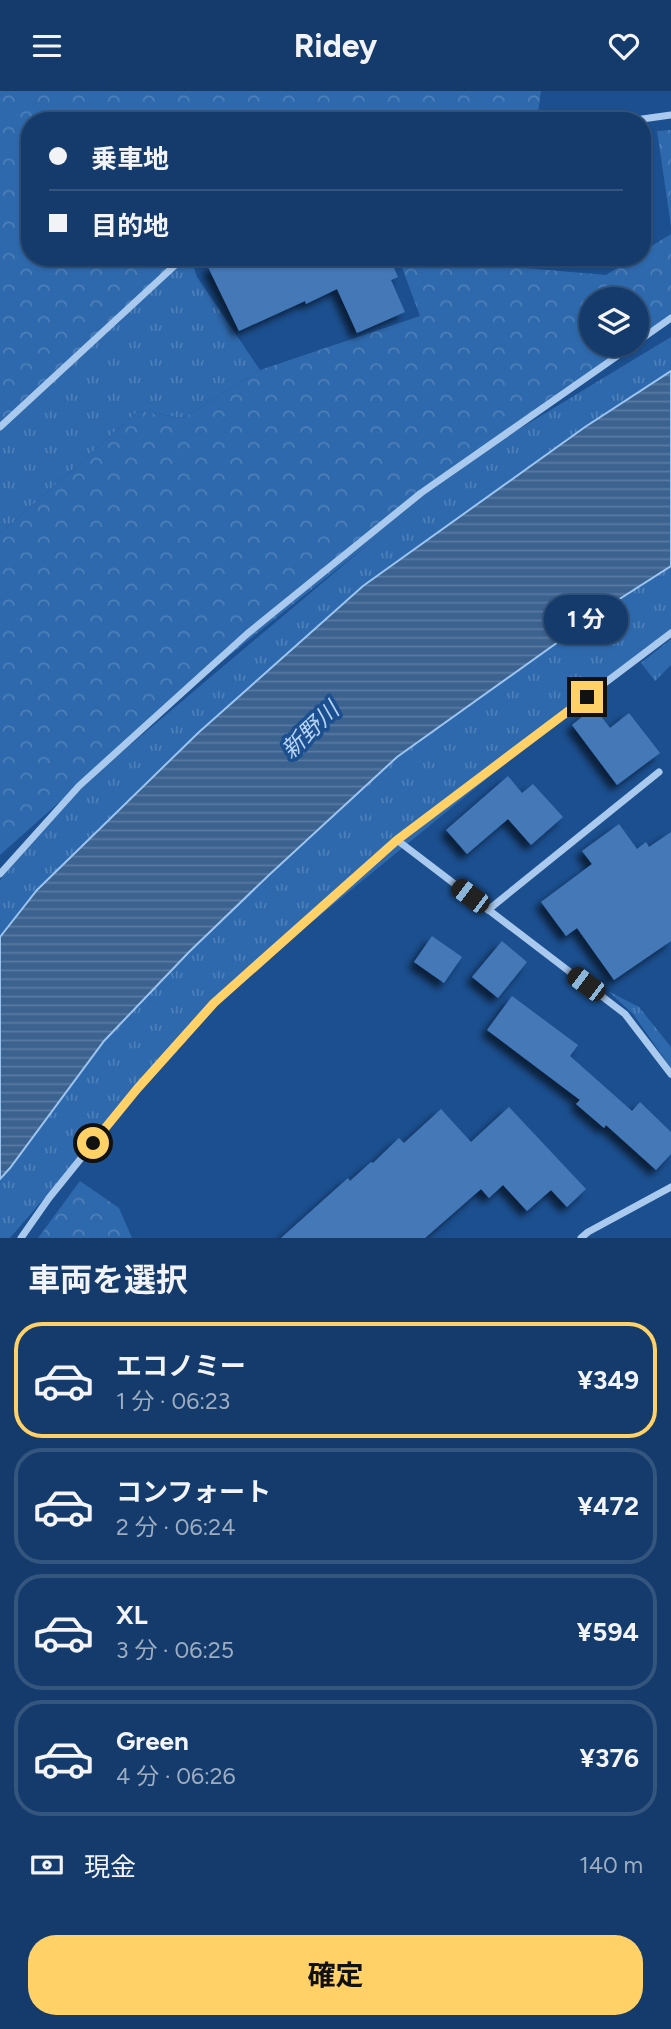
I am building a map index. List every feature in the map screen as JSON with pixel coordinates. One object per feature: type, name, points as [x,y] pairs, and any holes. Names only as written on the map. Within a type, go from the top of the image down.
[{"type":"street","points":[[651,118],[671,115]]},
{"type":"street","points":[[0,427],[174,266]]},
{"type":"street","points":[[649,333],[671,318]]},
{"type":"street","points":[[0,874],[79,786],[247,634],[421,493],[615,357]]},
{"type":"street","points":[[21,1238],[49,1198],[137,1089],[214,1003],[397,840],[671,633]]},
{"type":"street","points":[[488,910],[659,772]]},
{"type":"street","points":[[397,840],[625,1014],[671,1074]]},
{"type":"street","points":[[581,1238],[671,1187]]},
{"type":"green space","points":[[0,91],[541,91],[538,112],[21,112],[21,266],[174,266],[0,426]]},
{"type":"green space","points":[[671,130],[671,226],[657,131]]},
{"type":"green space","points":[[671,234],[671,320],[649,335],[649,287],[579,287],[579,357],[618,357],[503,436],[174,700],[0,855],[0,534],[138,411],[183,418],[260,370],[420,316],[401,266],[501,266],[606,275],[620,266],[651,266],[651,246]]},
{"type":"green space","points":[[174,266],[193,266],[197,277],[260,370],[183,418],[138,411],[0,534],[0,429]]},
{"type":"green space","points":[[671,337],[671,631],[644,650],[213,1003],[10,1238],[0,1238],[0,880],[72,794],[468,460],[638,357],[649,357],[649,350]]},
{"type":"green space","points":[[671,639],[671,665],[655,681],[641,663]]},
{"type":"green space","points":[[608,991],[639,1007],[671,1047],[671,1068],[633,1014]]},
{"type":"green space","points":[[80,1181],[119,1208],[132,1238],[38,1238]]},
{"type":"water","name":"新野川","points":[[671,371],[671,566],[607,607],[397,757],[189,952],[104,1041],[0,1179],[0,937],[37,890],[198,733],[363,586],[585,427]]},
{"type":"building","points":[[393,266],[398,277],[391,280],[405,312],[357,333],[337,289],[239,331],[208,267]]},
{"type":"building","points":[[594,707],[610,728],[629,713],[660,753],[617,785],[572,725]]},
{"type":"building","points":[[508,776],[522,793],[533,784],[563,817],[531,845],[508,819],[467,854],[446,830]]},
{"type":"building","points":[[619,824],[637,849],[646,842],[649,847],[671,832],[671,941],[614,980],[577,928],[566,936],[541,902],[592,864],[582,851]]},
{"type":"building","points":[[432,936],[462,957],[444,983],[414,962]]},
{"type":"building","points":[[502,941],[527,962],[498,998],[472,977]]},
{"type":"building","points":[[512,996],[578,1045],[570,1056],[632,1111],[640,1102],[671,1132],[671,1154],[656,1170],[606,1125],[604,1128],[576,1104],[580,1100],[487,1030]]},
{"type":"building","points":[[509,1107],[586,1189],[567,1207],[551,1190],[527,1211],[503,1185],[489,1198],[481,1189],[425,1238],[281,1238],[348,1178],[350,1181],[373,1163],[399,1138],[404,1143],[441,1109],[471,1142]]},
{"type":"route","points":[[93,1143],[214,1003],[397,840],[587,697]]}]
